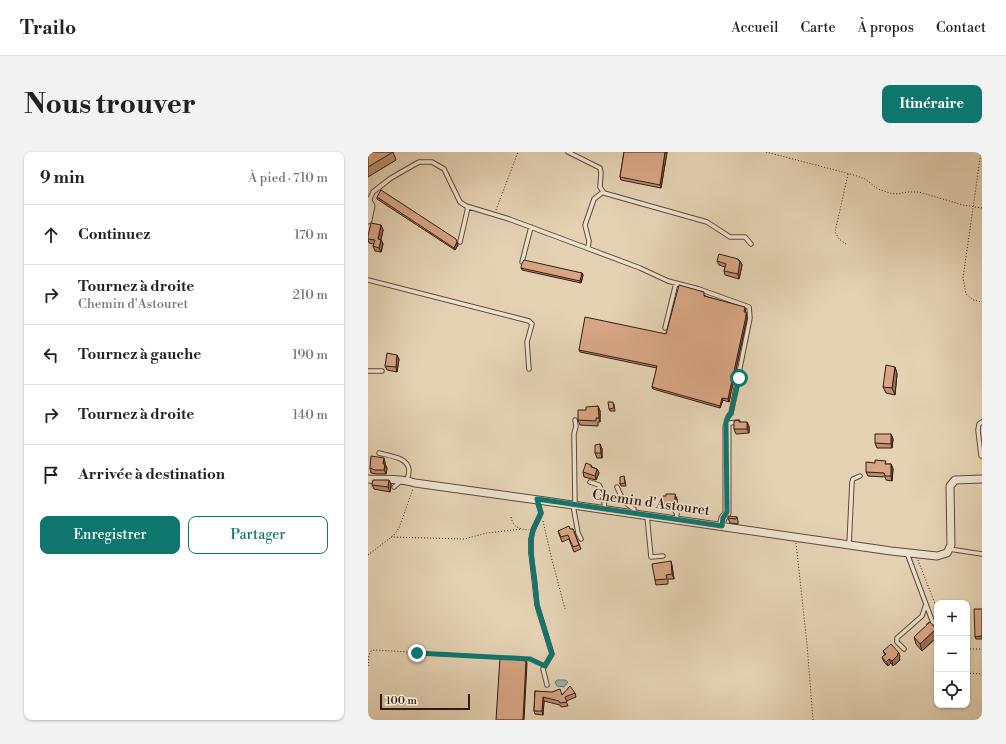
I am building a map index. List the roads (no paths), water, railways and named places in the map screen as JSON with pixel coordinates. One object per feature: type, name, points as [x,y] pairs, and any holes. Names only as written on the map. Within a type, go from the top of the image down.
[{"type":"street","points":[[368,201],[371,206],[368,220]]},
{"type":"street","points":[[722,526],[723,518],[727,512],[727,426]]},
{"type":"street","name":"Chemin d'Astouret","points":[[368,479],[404,480],[416,483],[537,499],[604,510],[907,553],[937,556],[947,553],[949,549]]},
{"type":"street","points":[[949,549],[951,545],[950,486],[955,480],[982,479]]},
{"type":"lane","points":[[568,152],[600,168],[600,187],[604,192],[707,222],[730,237],[744,237],[750,244]]},
{"type":"lane","points":[[368,201],[373,192],[391,178],[419,162],[432,162],[444,169],[460,202],[468,207],[531,227],[588,248],[640,268],[668,281],[699,289],[749,307],[750,318],[739,378],[731,414],[726,422],[727,426]]},
{"type":"lane","points":[[588,248],[589,242],[585,225],[594,199],[604,192]]},
{"type":"lane","points":[[460,242],[468,207]]},
{"type":"lane","points":[[522,262],[531,227]]},
{"type":"lane","points":[[368,280],[529,321],[532,324],[527,342],[530,369]]},
{"type":"lane","points":[[665,328],[676,283]]},
{"type":"lane","points":[[368,371],[382,371]]},
{"type":"lane","points":[[575,420],[574,505],[578,533],[581,540]]},
{"type":"lane","points":[[727,426],[730,423],[738,422]]},
{"type":"lane","points":[[981,456],[978,430],[979,424],[982,422]]},
{"type":"lane","points":[[379,453],[406,462],[409,470],[404,480],[394,487]]},
{"type":"lane","points":[[850,545],[852,482],[853,479],[860,476]]},
{"type":"lane","points":[[590,482],[599,485],[602,490],[605,502],[604,510]]},
{"type":"lane","points":[[617,487],[624,501],[628,506],[634,509],[633,514]]},
{"type":"lane","points":[[537,499],[541,513],[533,530],[530,546],[537,605],[552,654],[543,669],[547,686]]},
{"type":"lane","points":[[675,511],[677,514],[676,520]]},
{"type":"lane","points":[[647,516],[651,557],[663,556]]},
{"type":"lane","points":[[949,549],[982,554]]},
{"type":"lane","points":[[907,553],[933,623],[929,625]]},
{"type":"lane","points":[[904,649],[897,642],[897,638],[922,616],[926,604]]},
{"type":"water","points":[[557,680],[565,680],[568,682],[564,687],[557,686],[555,682]]}]
